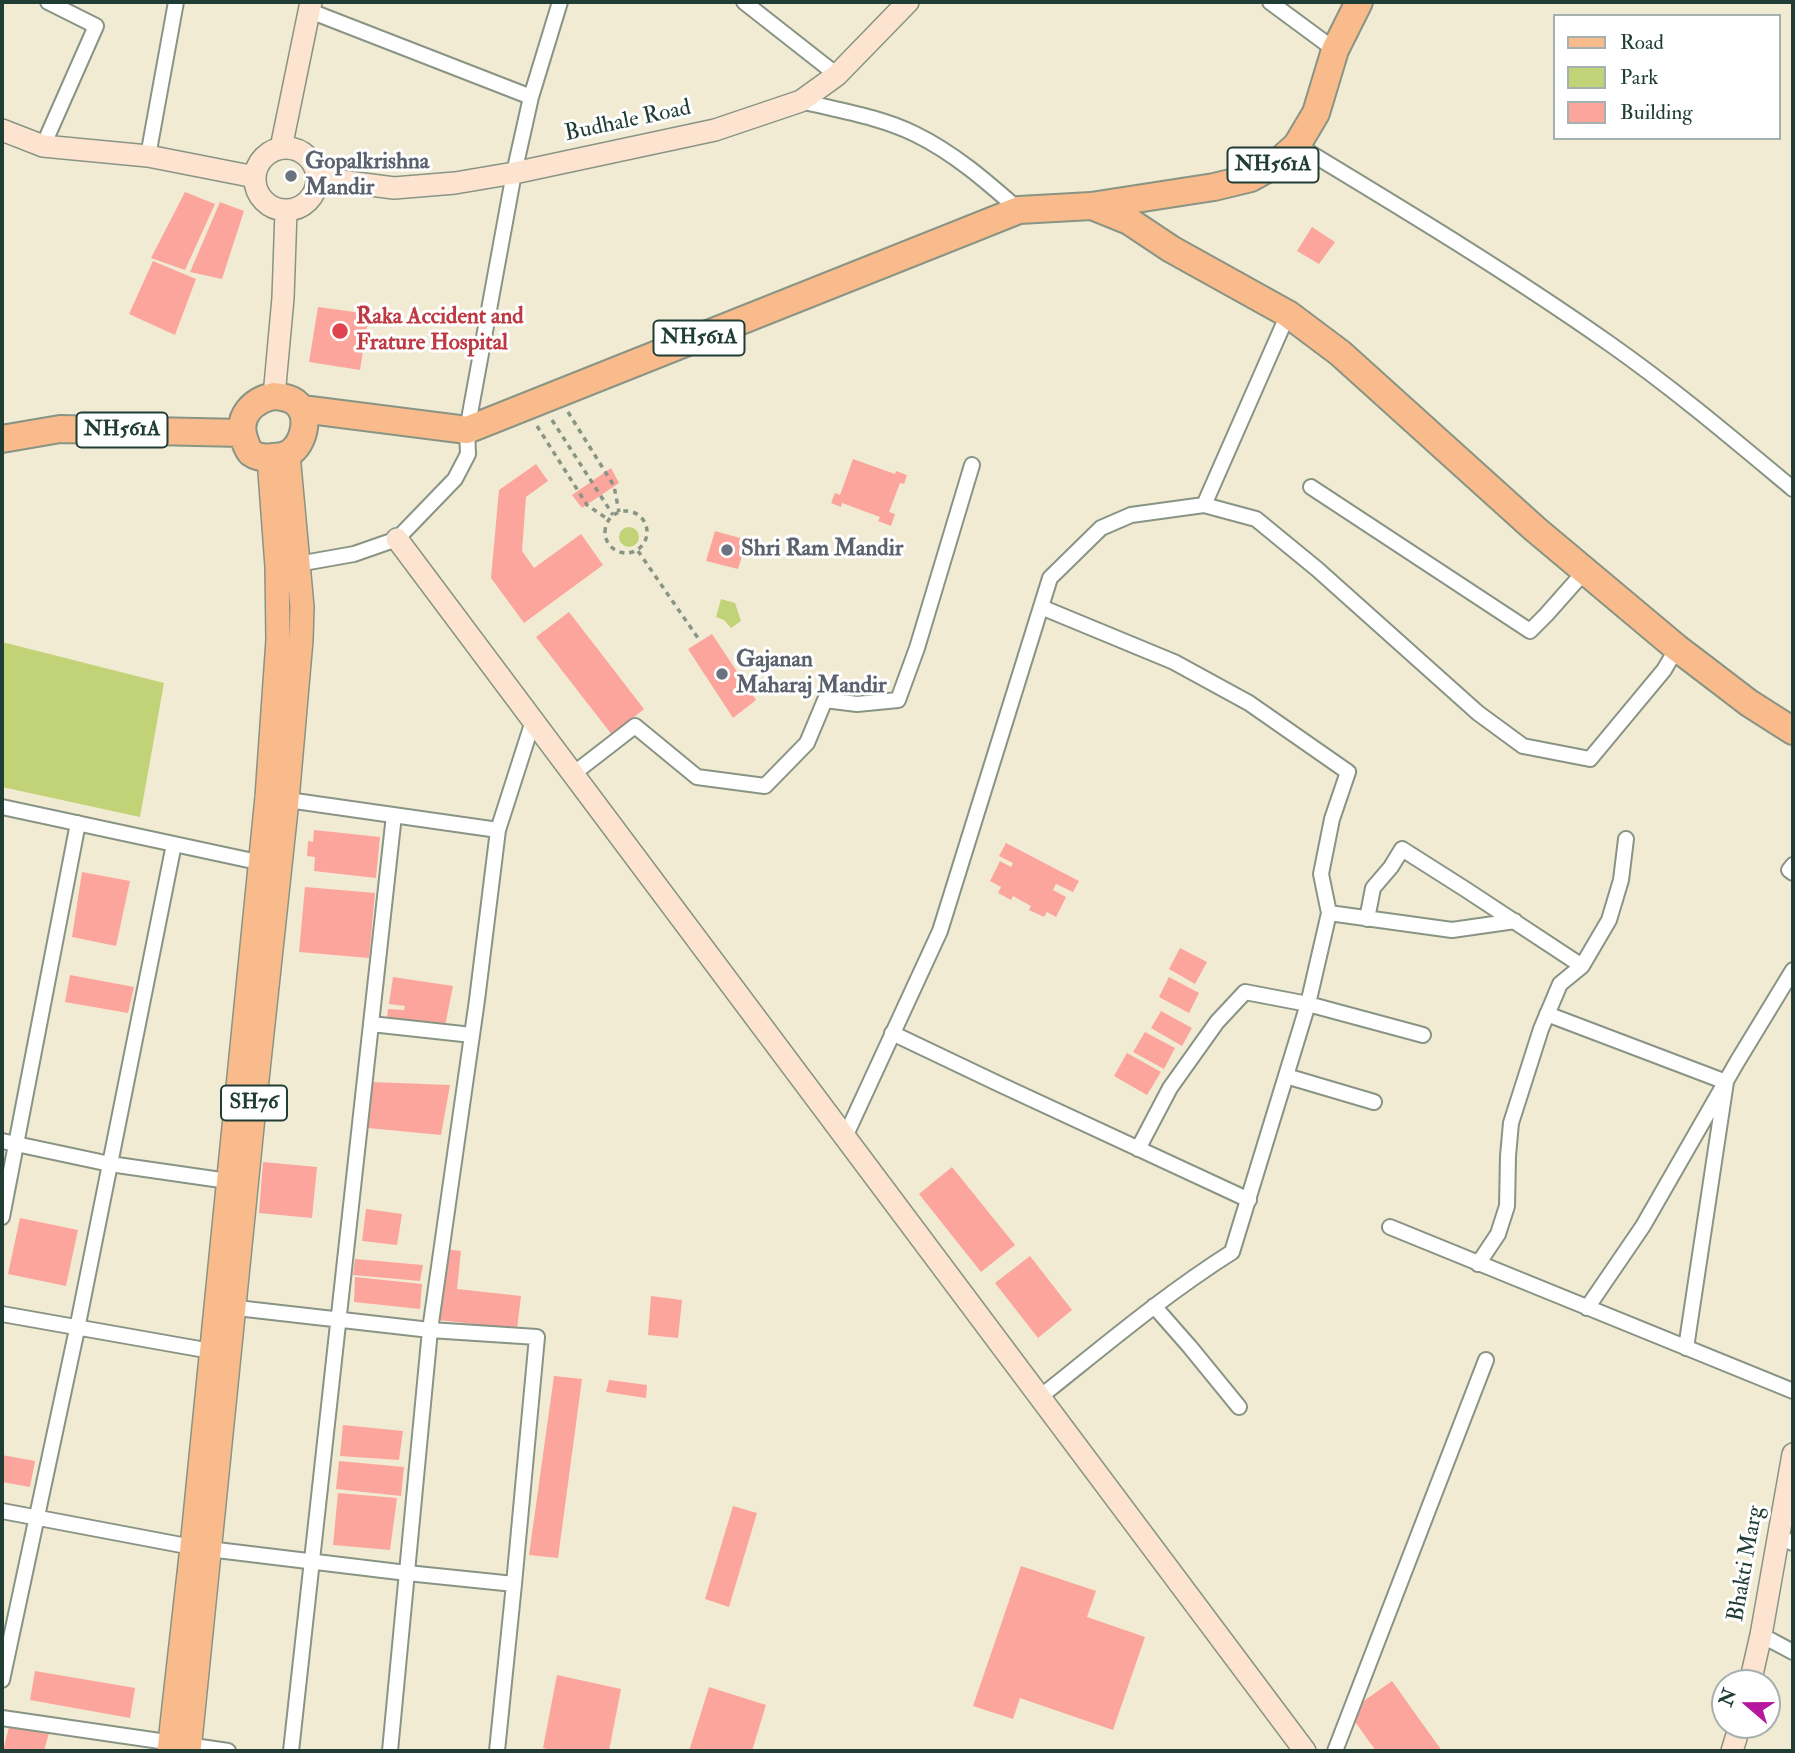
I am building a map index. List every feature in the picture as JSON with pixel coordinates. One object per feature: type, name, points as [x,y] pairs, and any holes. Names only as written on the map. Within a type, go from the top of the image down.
[{"type":"highway","name":"NH561A","points":[[274,396],[294,401],[302,409],[467,430],[1019,210],[1091,205],[1214,187],[1251,178],[1276,164],[1297,145],[1316,113],[1335,50],[1359,2]]},
{"type":"highway","points":[[1091,205],[1129,221],[1171,249],[1287,314],[1340,353],[1584,571],[1677,648],[1749,703],[1793,731]]},
{"type":"highway","points":[[274,396],[255,403],[247,411],[243,421],[242,433],[254,455],[278,456],[297,446],[302,438],[302,409]]},
{"type":"highway","name":"NH561A","points":[[2,439],[60,429],[242,433]]},
{"type":"main road","name":"SH76","points":[[179,1748],[277,798],[278,640],[287,566],[278,456]]},
{"type":"main road","name":"SH76","points":[[201,1548],[211,1352],[224,1307]]},
{"type":"street","points":[[43,146],[96,26],[48,2]]},
{"type":"street","points":[[148,156],[176,2]]},
{"type":"street","points":[[287,566],[354,554],[397,539],[454,479],[468,454],[467,430],[514,173],[531,97],[560,2]]},
{"type":"street","points":[[744,2],[837,75]]},
{"type":"street","name":"Budhale Road","points":[[317,178],[394,188],[455,183],[715,130],[801,101],[837,75],[908,2]]},
{"type":"street","points":[[1270,2],[1335,50]]},
{"type":"street","points":[[281,148],[311,6],[531,97]]},
{"type":"street","points":[[801,101],[879,121],[913,133],[973,170],[1019,210]]},
{"type":"street","points":[[2,130],[43,146],[148,156],[255,177]]},
{"type":"street","points":[[1297,145],[1489,263],[1611,345],[1714,423],[1793,489]]},
{"type":"street","points":[[281,148],[301,152],[310,159],[317,178],[316,188],[305,205],[286,211],[276,209],[260,197],[255,177],[263,158],[281,148]]},
{"type":"street","points":[[274,396],[283,298],[286,211]]},
{"type":"street","points":[[1204,505],[1287,314]]},
{"type":"street","points":[[573,774],[635,726],[697,778],[765,786],[807,743],[825,700],[857,704],[898,701],[917,648],[972,465]]},
{"type":"street","points":[[1311,487],[1530,631],[1584,571]]},
{"type":"street","points":[[845,1137],[940,931],[1050,578],[1101,528],[1131,515],[1204,505],[1256,519],[1317,569],[1478,713],[1524,746],[1590,759],[1664,670],[1677,648]]},
{"type":"street","points":[[397,539],[1305,1751]]},
{"type":"street","points":[[1040,1396],[1154,1306],[1232,1252],[1308,1004],[1329,913],[1321,874],[1332,819],[1348,772],[1249,703],[1174,662],[1041,607]]},
{"type":"street","points":[[390,1751],[430,1330],[498,830],[533,721]]},
{"type":"street","points":[[277,798],[498,830]]},
{"type":"street","points":[[2,807],[270,864]]},
{"type":"street","points":[[291,1751],[394,814]]},
{"type":"street","points":[[2,1217],[9,1143],[78,823]]},
{"type":"street","points":[[1478,1264],[1498,1234],[1507,1206],[1511,1123],[1541,1029],[1560,984],[1583,966],[1609,920],[1621,880],[1626,839]]},
{"type":"street","points":[[2,1680],[77,1329],[174,844]]},
{"type":"street","points":[[1367,919],[1373,888],[1402,849],[1583,966]]},
{"type":"street","points":[[1793,865],[1790,870],[1793,873]]},
{"type":"street","points":[[1329,913],[1452,930],[1515,921]]},
{"type":"street","points":[[1587,1308],[1643,1226],[1793,970]]},
{"type":"street","points":[[1138,1149],[1170,1087],[1217,1022],[1245,992],[1308,1004],[1423,1035]]},
{"type":"street","points":[[1548,1014],[1726,1082]]},
{"type":"street","points":[[371,1024],[471,1035]]},
{"type":"street","points":[[892,1033],[1249,1200]]},
{"type":"street","points":[[1286,1076],[1374,1102]]},
{"type":"street","points":[[1686,1348],[1726,1082]]},
{"type":"street","points":[[9,1143],[110,1164],[237,1182]]},
{"type":"street","points":[[1390,1227],[1793,1391]]},
{"type":"street","points":[[1154,1306],[1239,1407]]},
{"type":"street","points":[[224,1307],[430,1330],[537,1338],[497,1751]]},
{"type":"street","points":[[2,1314],[211,1352]]},
{"type":"street","points":[[1335,1751],[1486,1360]]},
{"type":"street","name":"Bhakti Marg","points":[[1753,1669],[1786,1540],[1793,1454]]},
{"type":"street","points":[[2,1511],[201,1548],[514,1584]]},
{"type":"street","points":[[1761,1635],[1793,1651]]},
{"type":"street","points":[[2,1718],[179,1748],[228,1751]]},
{"type":"path","points":[[566,409],[614,486],[619,512]]},
{"type":"path","points":[[547,412],[613,515]]},
{"type":"path","points":[[533,419],[587,505],[609,520]]},
{"type":"path","points":[[630,511],[637,514],[647,525],[647,539],[638,551],[623,554],[611,548],[605,536],[609,520],[619,512],[630,511]]},
{"type":"path","points":[[638,551],[700,641]]},
{"type":"green space","points":[[629,527],[636,530],[639,537],[636,544],[629,547],[622,544],[619,537],[622,530]]},
{"type":"green space","points":[[721,599],[735,603],[741,621],[731,628],[724,620],[716,617]]},
{"type":"green space","points":[[2,642],[164,683],[140,817],[2,787]]},
{"type":"building","points":[[185,192],[215,204],[185,270],[151,258]]},
{"type":"building","points":[[220,202],[244,211],[222,279],[190,272]]},
{"type":"building","points":[[1312,227],[1335,242],[1319,264],[1297,251]]},
{"type":"building","points":[[153,261],[196,279],[175,335],[129,314]]},
{"type":"building","points":[[318,307],[369,314],[360,370],[309,362]]},
{"type":"building","points":[[853,459],[895,474],[896,471],[907,475],[904,484],[900,483],[889,512],[895,514],[891,526],[878,521],[880,517],[842,503],[841,507],[831,503],[835,493],[840,495]]},
{"type":"building","points":[[536,464],[548,481],[526,497],[522,551],[534,568],[581,534],[603,565],[524,623],[491,578],[499,490]]},
{"type":"building","points":[[611,468],[619,483],[582,508],[572,495]]},
{"type":"building","name":"Shri Ram Mandir","points":[[715,531],[747,540],[738,569],[706,561]]},
{"type":"building","points":[[569,612],[644,709],[612,735],[536,637]]},
{"type":"building","name":"Gajanan Maharaj Mandir","points":[[712,634],[756,700],[733,718],[688,649]]},
{"type":"building","points":[[314,830],[380,837],[376,878],[314,871],[315,857],[307,856],[308,841],[313,842]]},
{"type":"building","points":[[1006,843],[1079,881],[1073,892],[1056,884],[1053,890],[1066,897],[1056,917],[1047,912],[1044,917],[1029,910],[1031,906],[1013,896],[1011,900],[998,893],[1001,887],[990,881],[1000,861],[1011,867],[1013,863],[999,856]]},
{"type":"building","points":[[82,872],[130,881],[116,946],[72,937]]},
{"type":"building","points":[[305,887],[375,893],[369,958],[299,952]]},
{"type":"building","points":[[1180,948],[1207,962],[1195,984],[1169,969]]},
{"type":"building","points":[[70,975],[134,987],[128,1013],[65,1002]]},
{"type":"building","points":[[393,977],[453,986],[445,1026],[387,1018],[388,1009],[404,1010],[405,1006],[389,1004]]},
{"type":"building","points":[[1169,977],[1199,993],[1189,1013],[1159,997]]},
{"type":"building","points":[[1161,1011],[1192,1028],[1182,1046],[1151,1028]]},
{"type":"building","points":[[1145,1032],[1175,1048],[1164,1069],[1133,1052]]},
{"type":"building","points":[[1127,1053],[1161,1072],[1147,1095],[1114,1076]]},
{"type":"building","points":[[372,1082],[450,1085],[441,1135],[368,1128]]},
{"type":"building","points":[[263,1162],[317,1167],[312,1218],[259,1213]]},
{"type":"building","points":[[952,1167],[1015,1245],[981,1272],[919,1194]]},
{"type":"building","points":[[366,1209],[402,1214],[397,1245],[362,1241]]},
{"type":"building","points":[[20,1218],[78,1230],[66,1286],[8,1274]]},
{"type":"building","points":[[445,1249],[461,1251],[457,1289],[521,1296],[517,1329],[438,1320]]},
{"type":"building","points":[[1030,1256],[1072,1310],[1038,1338],[995,1283]]},
{"type":"building","points":[[355,1259],[423,1265],[420,1281],[353,1275]]},
{"type":"building","points":[[355,1277],[422,1284],[420,1309],[354,1302]]},
{"type":"building","points":[[651,1296],[682,1300],[678,1338],[648,1335]]},
{"type":"building","points":[[554,1376],[582,1379],[558,1558],[529,1555]]},
{"type":"building","points":[[609,1380],[647,1385],[646,1398],[606,1392]]},
{"type":"building","points":[[343,1425],[403,1431],[399,1460],[340,1456]]},
{"type":"building","points":[[2,1455],[35,1461],[30,1487],[2,1482]]},
{"type":"building","points":[[339,1461],[404,1467],[401,1496],[336,1489]]},
{"type":"building","points":[[338,1493],[397,1498],[390,1550],[333,1545]]},
{"type":"building","points":[[733,1506],[757,1513],[729,1607],[705,1599]]},
{"type":"building","points":[[1021,1566],[1096,1591],[1087,1617],[1145,1637],[1113,1730],[1020,1698],[1013,1719],[973,1706]]},
{"type":"building","points":[[35,1671],[135,1688],[130,1718],[30,1700]]},
{"type":"building","points":[[557,1675],[621,1689],[609,1751],[559,1751],[543,1748]]},
{"type":"building","points":[[1392,1681],[1442,1751],[1376,1751],[1348,1712]]},
{"type":"building","points":[[709,1687],[766,1705],[752,1751],[689,1751]]},
{"type":"building","points":[[10,1723],[49,1733],[44,1751],[3,1751]]},
{"type":"place","name":"Gopalkrishna Mandir","points":[[291,176]]},
{"type":"place","name":"Raka Accident and Frature Hospital","points":[[340,331]]},
{"type":"place","name":"Shri Ram Mandir","points":[[727,550]]},
{"type":"place","name":"Gajanan Maharaj Mandir","points":[[722,674]]}]
